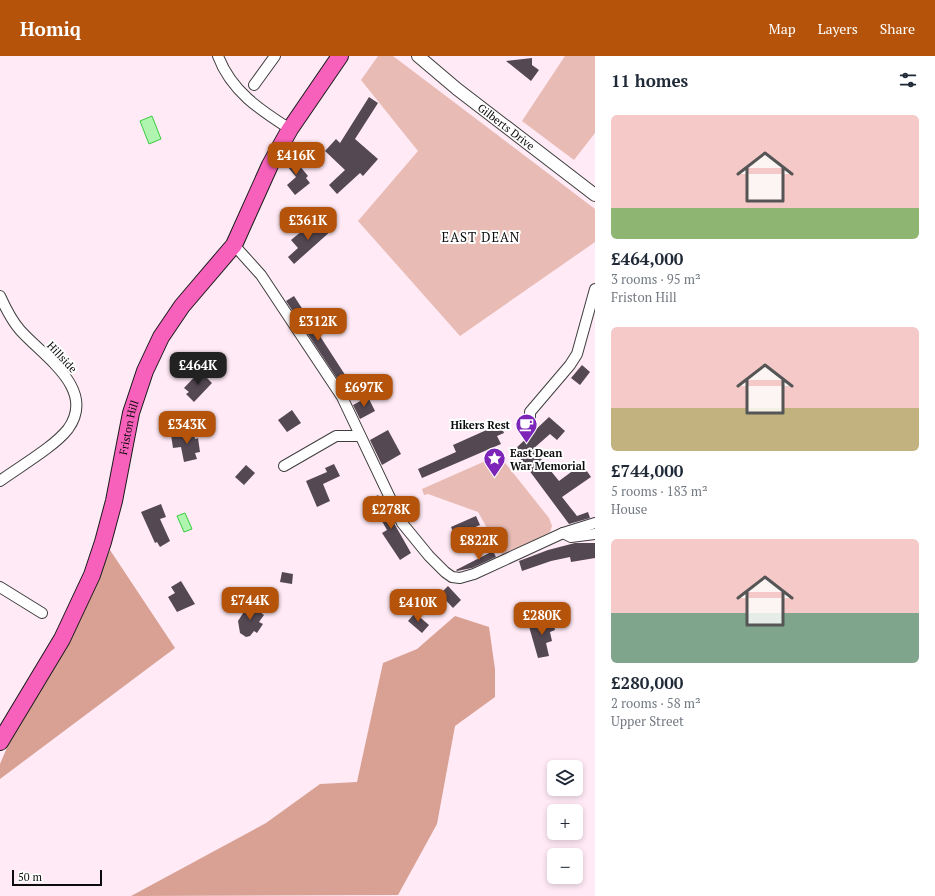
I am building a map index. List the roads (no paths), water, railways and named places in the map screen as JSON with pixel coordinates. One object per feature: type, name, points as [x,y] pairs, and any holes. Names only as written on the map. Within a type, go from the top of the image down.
[{"type":"main road","name":"Friston Hill","points":[[0,742],[62,640],[92,575],[114,501],[131,413],[148,364],[161,337],[182,306],[234,245],[262,181],[290,130],[337,57]]},
{"type":"street","points":[[218,56],[222,68],[233,85],[247,99],[290,130]]},
{"type":"street","points":[[254,85],[275,56]]},
{"type":"street","name":"Gilberts Drive","points":[[418,56],[457,89],[595,195]]},
{"type":"street","points":[[234,245],[261,275],[335,385],[402,523],[429,556],[452,577],[460,578],[474,574],[563,533],[595,523]]},
{"type":"street","points":[[530,422],[530,412],[577,354],[595,289]]},
{"type":"street","name":"Hillside","points":[[0,296],[19,329],[69,380],[75,393],[77,406],[74,418],[67,430],[54,442],[0,481]]},
{"type":"street","points":[[284,466],[336,436],[359,436]]},
{"type":"street","points":[[563,533],[571,537],[595,534]]},
{"type":"street","points":[[0,587],[42,613]]},
{"type":"place","name":"Hikers Rest","points":[[526,444]]},
{"type":"place","name":"East Dean War Memorial","points":[[495,478]]},
{"type":"district","name":"EAST DEAN","points":[[481,237]]}]
